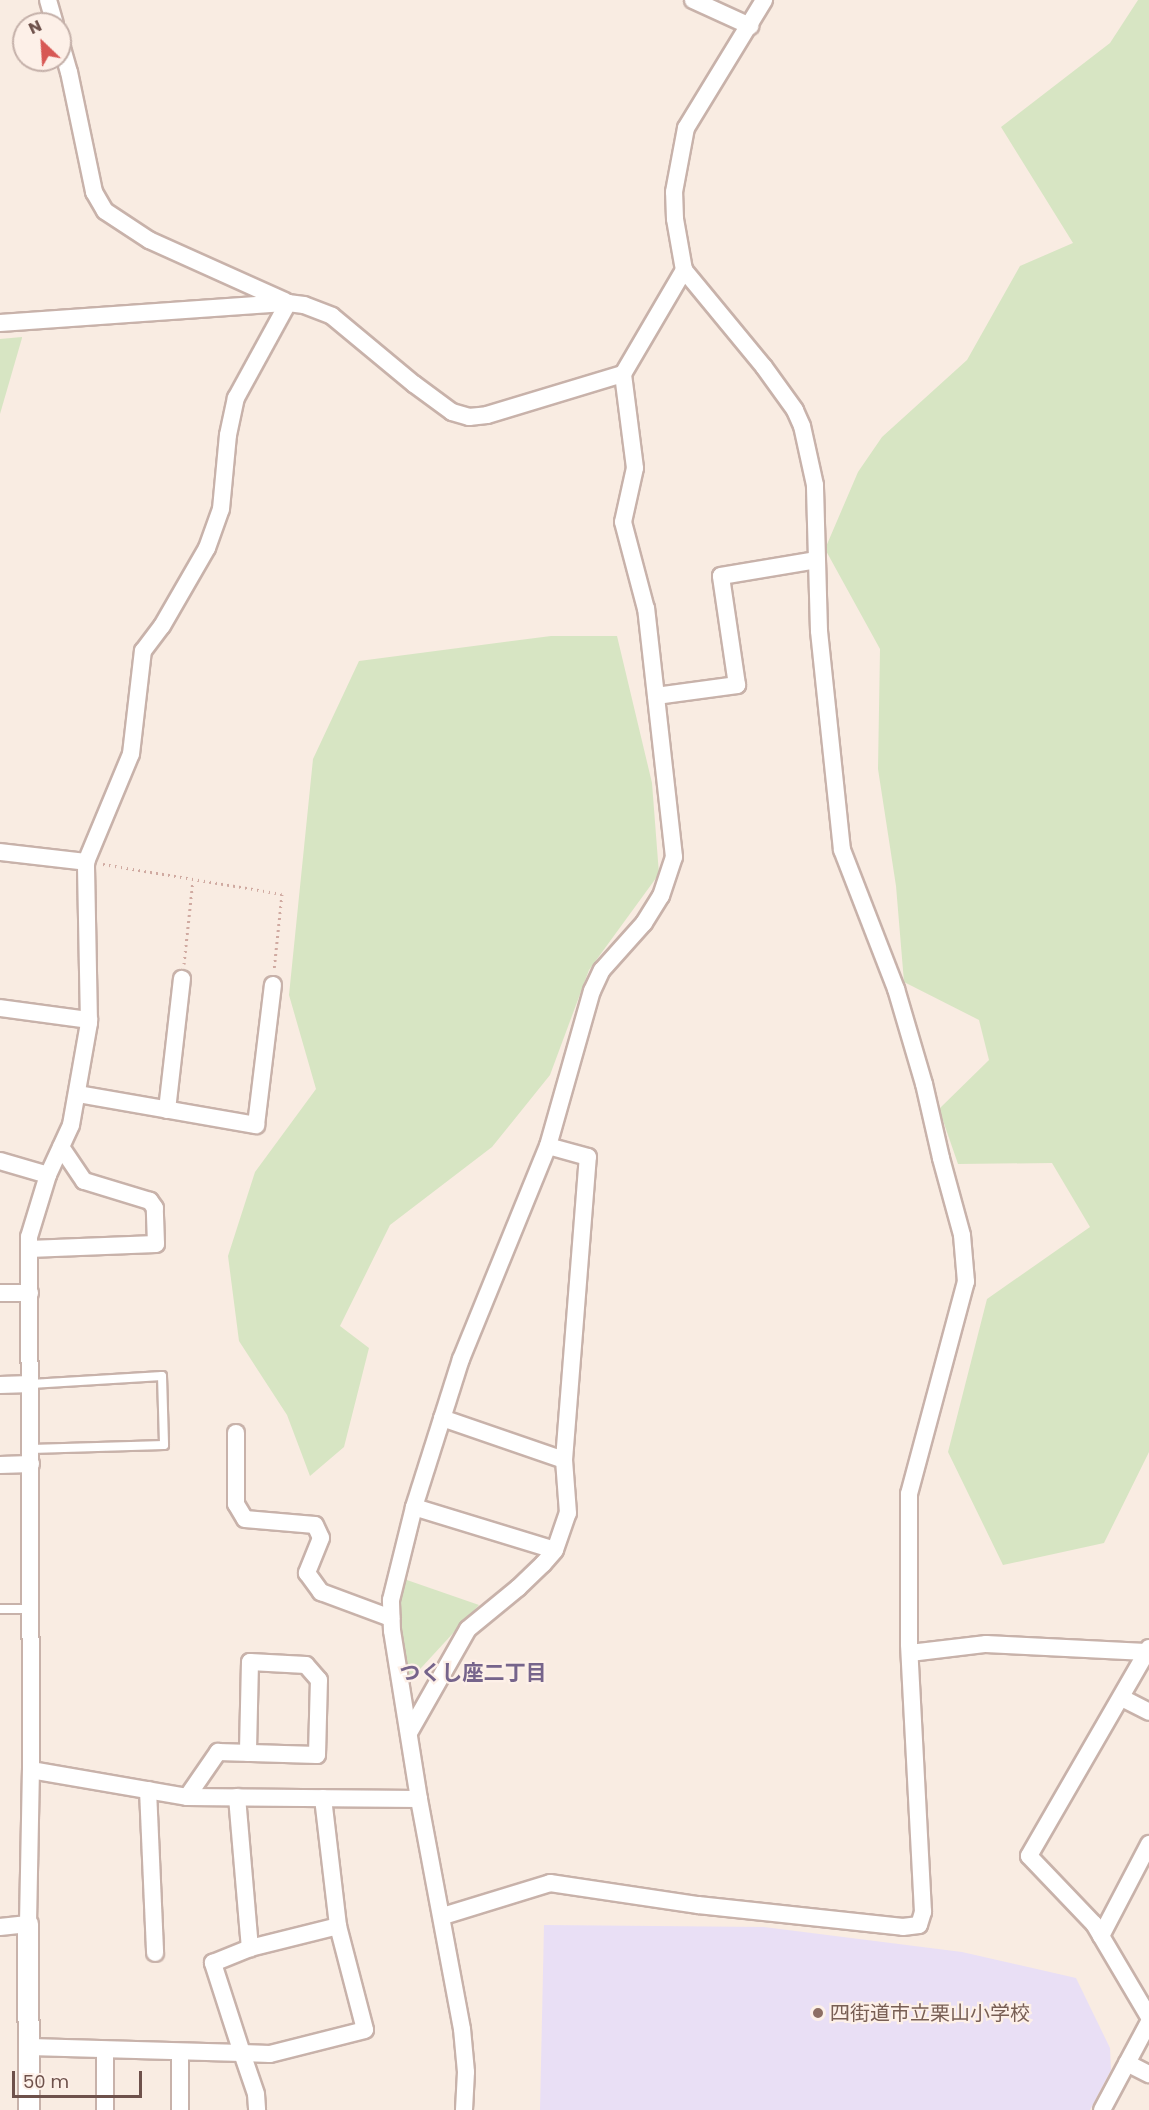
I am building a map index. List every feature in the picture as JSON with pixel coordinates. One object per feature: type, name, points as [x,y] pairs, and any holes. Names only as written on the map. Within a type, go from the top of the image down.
[{"type":"street","points":[[693,0],[750,26]]},
{"type":"street","points":[[443,1916],[550,1883],[698,1905],[903,1927],[919,1925],[923,1912],[921,1831],[910,1653],[909,1494],[966,1282],[963,1247],[924,1083],[896,989],[842,850],[819,631],[815,484],[802,426],[795,410],[764,367],[684,270],[674,192],[686,129],[764,0]]},
{"type":"street","points":[[68,72],[89,160],[94,192],[105,211],[148,240],[288,303]]},
{"type":"street","points":[[464,2110],[466,2072],[462,2029],[443,1916],[419,1798],[391,1600],[414,1507],[461,1359],[548,1146],[592,991],[602,970],[644,923],[661,896],[674,857],[646,609],[623,522],[635,468],[624,374],[684,270]]},
{"type":"street","points":[[0,322],[288,303],[304,305],[333,316],[423,391],[452,412],[470,417],[487,415],[624,374]]},
{"type":"street","points":[[29,2110],[31,1384],[29,1237],[48,1175],[71,1125],[78,1094],[89,1020],[86,862],[131,754],[142,651],[162,626],[207,548],[221,509],[228,435],[236,398],[288,303]]},
{"type":"street","points":[[656,696],[736,685],[721,576],[817,561]]},
{"type":"street","points":[[0,852],[86,862]]},
{"type":"street","points":[[167,1110],[182,979]]},
{"type":"street","points":[[78,1094],[256,1125],[273,985]]},
{"type":"street","points":[[0,1008],[89,1020]]},
{"type":"street","points":[[410,1731],[468,1629],[518,1588],[555,1550],[568,1513],[564,1460],[588,1157],[548,1146]]},
{"type":"street","points":[[29,1249],[156,1244],[155,1208],[150,1201],[84,1181],[61,1148]]},
{"type":"street","points":[[0,1161],[48,1175]]},
{"type":"street","points":[[0,1293],[30,1293]]},
{"type":"street","points":[[0,1384],[31,1384]]},
{"type":"street","points":[[442,1418],[564,1460]]},
{"type":"street","points":[[236,1433],[236,1504],[245,1520],[315,1525],[321,1538],[308,1574],[321,1592],[392,1618]]},
{"type":"street","points":[[0,1464],[31,1457]]},
{"type":"street","points":[[414,1507],[555,1550]]},
{"type":"street","points":[[910,1653],[986,1644],[1148,1650],[1029,1856],[1094,1924],[1149,2017]]},
{"type":"street","points":[[187,1797],[218,1752],[248,1753],[317,1755],[319,1680],[306,1665],[250,1662],[248,1753]]},
{"type":"street","points":[[1122,1698],[1149,1712]]},
{"type":"street","points":[[31,1770],[187,1797],[419,1798]]},
{"type":"street","points":[[148,1790],[155,1953]]},
{"type":"street","points":[[237,1797],[250,1948]]},
{"type":"street","points":[[30,2047],[105,2051],[270,2054],[365,2030],[338,1926],[323,1798]]},
{"type":"street","points":[[1101,1936],[1149,1844]]},
{"type":"street","points":[[0,1927],[28,1924]]},
{"type":"street","points":[[256,2110],[256,2094],[213,1963],[250,1948],[338,1926]]},
{"type":"street","points":[[1102,2110],[1149,2022]]},
{"type":"street","points":[[105,2051],[105,2110]]},
{"type":"street","points":[[180,2053],[180,2110]]},
{"type":"street","points":[[1127,2063],[1149,2074]]},
{"type":"lane","points":[[31,1384],[162,1376],[164,1445],[31,1457]]},
{"type":"lane","points":[[0,1609],[31,1609]]},
{"type":"path","points":[[86,862],[282,894],[273,985]]},
{"type":"path","points":[[182,979],[193,879]]},
{"type":"shaded area","name":"四街道市立栗山小学校","points":[[544,1925],[764,1927],[962,1952],[1076,1978],[1110,2048],[1111,2070],[1090,2110],[540,2110]]},
{"type":"green space","points":[[1138,0],[1149,0],[1149,1452],[1104,1543],[1003,1565],[948,1452],[987,1299],[1090,1227],[1052,1163],[958,1164],[939,1109],[989,1060],[979,1020],[904,982],[896,886],[878,769],[880,649],[825,549],[858,472],[882,437],[967,360],[1020,266],[1073,243],[1001,127],[1110,43]]},
{"type":"green space","points":[[22,338],[0,414],[0,339]]},
{"type":"green space","points":[[551,636],[617,636],[652,783],[659,874],[589,970],[550,1075],[492,1147],[390,1225],[340,1326],[369,1348],[344,1447],[310,1476],[287,1415],[239,1341],[228,1256],[255,1172],[316,1089],[289,995],[313,759],[359,661]]},
{"type":"green space","points":[[404,1579],[479,1605],[410,1680],[399,1626],[398,1604]]},
{"type":"place","name":"四街道市立栗山小学校","points":[[818,2013]]},
{"type":"district","name":"つくし座二丁目","points":[[473,1673]]}]
